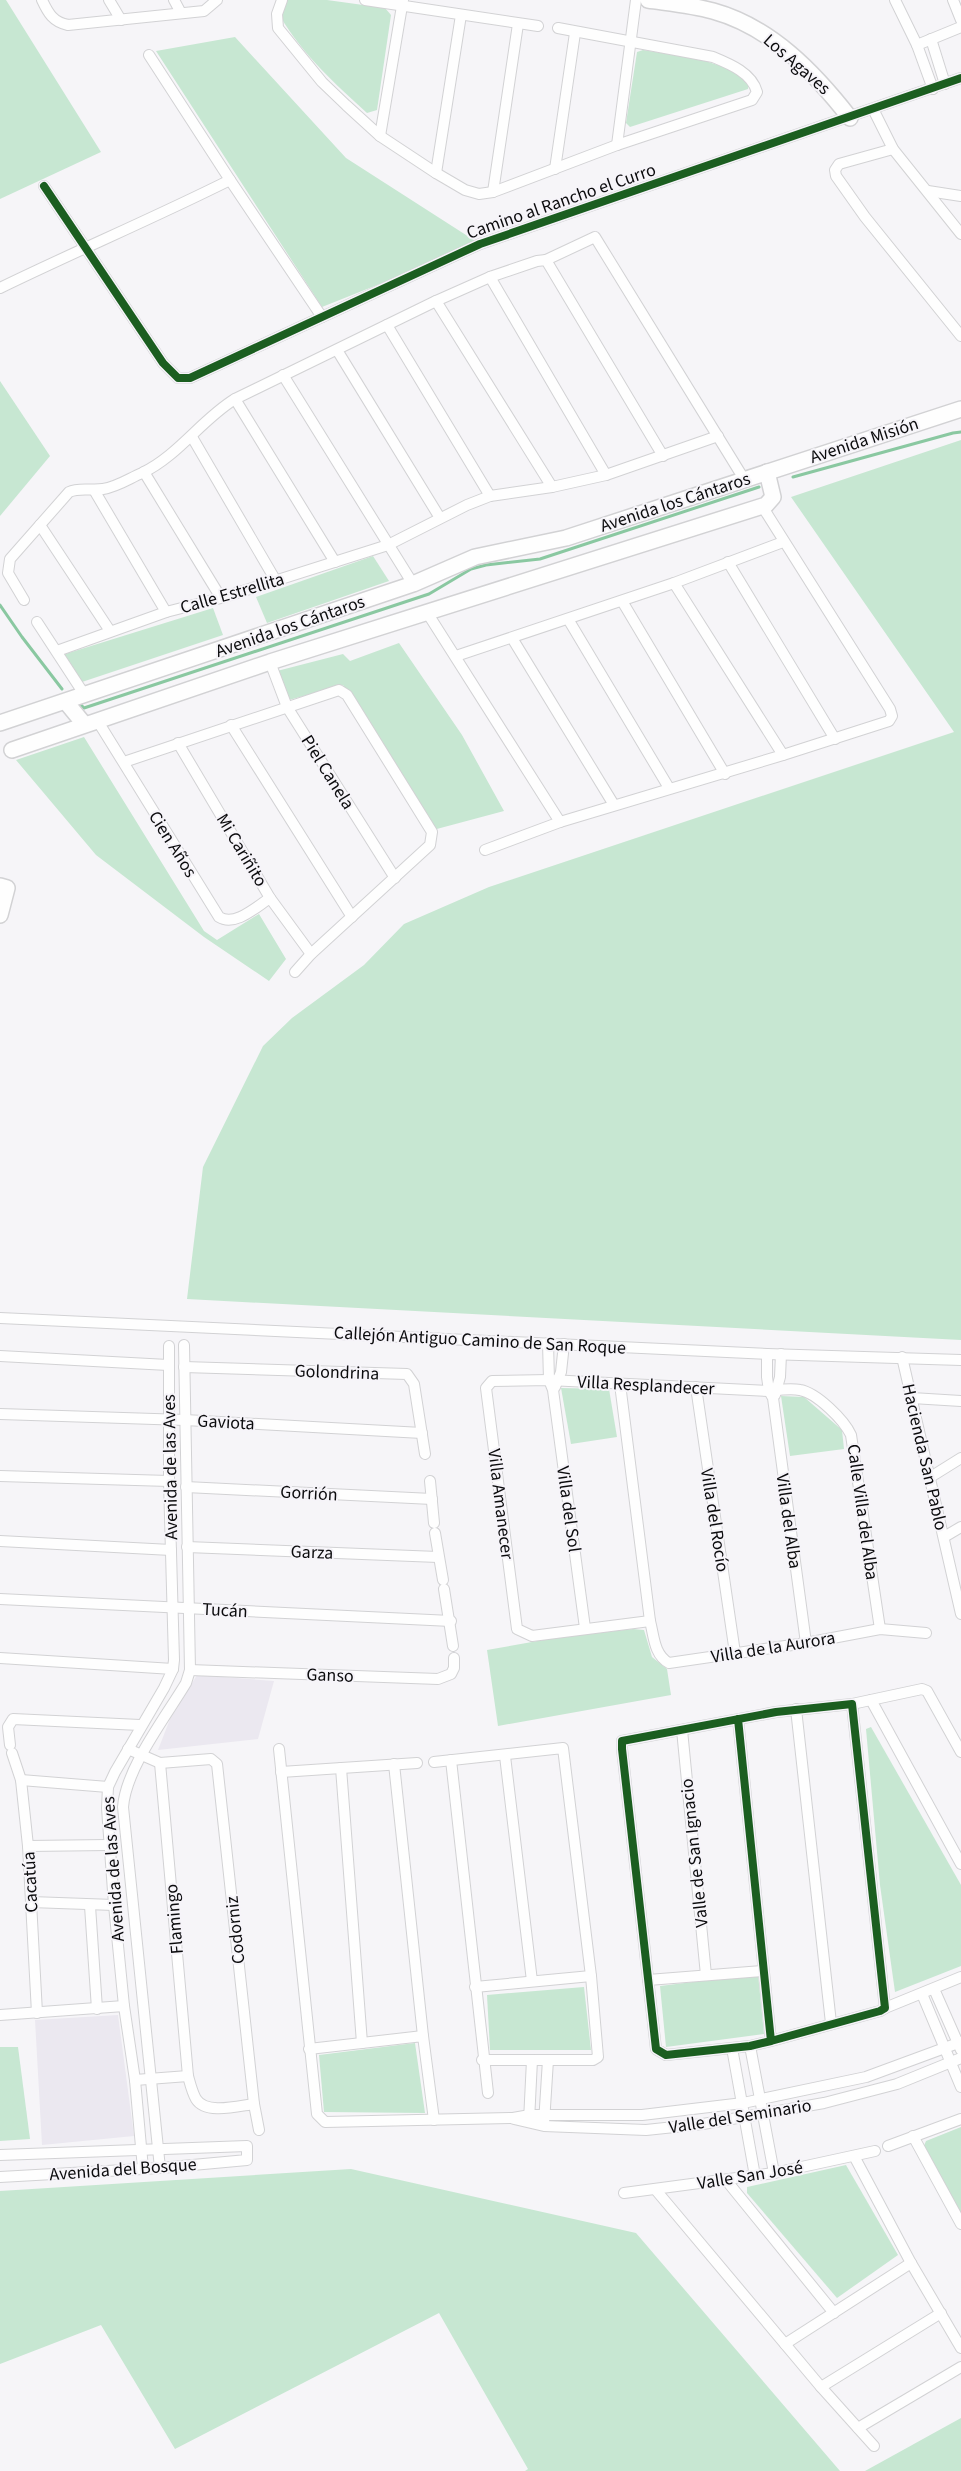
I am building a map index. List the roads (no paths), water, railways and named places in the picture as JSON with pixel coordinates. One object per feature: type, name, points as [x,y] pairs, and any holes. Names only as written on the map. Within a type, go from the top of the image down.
[{"type":"street","points":[[42,0],[58,23],[68,24],[204,11],[217,0]]},
{"type":"street","points":[[109,0],[121,20]]},
{"type":"street","points":[[174,0],[181,13]]},
{"type":"street","points":[[282,0],[277,23],[282,34],[322,82],[380,136],[465,190],[479,194],[493,192],[617,145],[752,100],[757,92],[752,81],[729,64],[713,57],[575,33],[558,28]]},
{"type":"street","points":[[365,0],[402,3],[461,15],[538,26]]},
{"type":"street","points":[[617,145],[636,0]]},
{"type":"street","name":"Los Agaves","points":[[648,0],[712,10],[748,23],[782,46],[795,58],[826,87],[850,118]]},
{"type":"street","points":[[895,0],[916,45],[933,89]]},
{"type":"street","points":[[953,0],[961,20]]},
{"type":"street","points":[[380,136],[402,3]]},
{"type":"street","points":[[436,173],[461,15]]},
{"type":"street","points":[[493,192],[518,24]]},
{"type":"street","points":[[916,45],[961,27]]},
{"type":"street","points":[[555,169],[575,33]]},
{"type":"street","points":[[931,39],[945,84]]},
{"type":"street","points":[[149,55],[322,317]]},
{"type":"street","name":"Camino al Rancho el Curro","points":[[85,247],[163,363],[174,375],[183,379],[197,375],[480,244],[850,118],[961,78]]},
{"type":"street","points":[[873,109],[894,149],[961,234]]},
{"type":"street","points":[[894,149],[839,164],[835,170],[836,176],[865,217],[961,336]]},
{"type":"street","points":[[0,288],[85,247],[154,218],[230,180]]},
{"type":"street","points":[[44,186],[85,247]]},
{"type":"street","points":[[928,191],[961,196]]},
{"type":"street","points":[[24,600],[8,573],[10,559],[69,492],[74,490],[94,490],[117,485],[144,472],[192,437],[213,415],[235,399],[436,301],[490,277],[537,261],[546,260],[595,237],[744,479]]},
{"type":"street","points":[[546,260],[662,456]]},
{"type":"street","points":[[490,277],[606,475]]},
{"type":"street","points":[[436,301],[552,487]]},
{"type":"street","points":[[387,325],[490,496]]},
{"type":"street","points":[[337,350],[440,518]]},
{"type":"street","points":[[283,375],[413,584]]},
{"type":"street","points":[[235,399],[335,562]]},
{"type":"street","name":"Avenida Misión","points":[[767,472],[961,409]]},
{"type":"street","name":"Calle Estrellita","points":[[57,651],[166,612],[221,598],[388,545],[440,518],[490,496],[552,487],[606,475],[718,436]]},
{"type":"street","points":[[192,437],[276,581]]},
{"type":"street","points":[[144,472],[221,598]]},
{"type":"street","name":"Avenida los Cántaros","points":[[0,723],[413,584],[476,557],[566,538],[767,472],[773,497],[762,506],[428,614],[270,662],[12,750]]},
{"type":"street","points":[[94,490],[166,612]]},
{"type":"street","points":[[486,850],[560,822],[670,788],[725,774],[889,721],[892,716],[890,709],[762,506]]},
{"type":"street","points":[[40,525],[110,631]]},
{"type":"street","points":[[456,656],[674,583],[784,542]]},
{"type":"street","points":[[728,562],[835,739]]},
{"type":"street","points":[[674,583],[783,755]]},
{"type":"street","points":[[622,601],[725,774]]},
{"type":"street","points":[[428,614],[560,822]]},
{"type":"street","points":[[568,619],[670,788]]},
{"type":"street","points":[[37,622],[84,694]]},
{"type":"street","points":[[512,638],[614,805]]},
{"type":"street","name":"Piel Canela","points":[[270,662],[287,707],[395,878]]},
{"type":"street","points":[[124,762],[339,690],[347,695],[432,832],[430,845],[311,954],[295,972]]},
{"type":"street","points":[[66,702],[90,722]]},
{"type":"street","name":"Cien Años","points":[[90,722],[124,762],[219,917],[224,920],[235,920],[270,898]]},
{"type":"street","points":[[231,725],[352,917]]},
{"type":"street","name":"Mi Cariñito","points":[[178,744],[270,898],[311,954]]},
{"type":"street","points":[[0,886],[7,888],[0,915]]},
{"type":"street","name":"Callejón Antiguo Camino de San Roque","points":[[0,1318],[767,1354],[961,1360]]},
{"type":"street","name":"Villa del Sol","points":[[548,1343],[585,1628]]},
{"type":"street","name":"Villa del Sol","points":[[553,1384],[564,1344]]},
{"type":"street","name":"Avenida de las Aves","points":[[160,2168],[123,1808],[124,1796],[141,1757],[186,1684],[190,1670],[184,1345]]},
{"type":"street","name":"Avenida de las Aves","points":[[143,2169],[135,2080],[124,2006],[108,1845],[108,1788],[140,1725],[164,1688],[173,1669],[169,1481],[169,1346]]},
{"type":"street","name":"Villa del Alba","points":[[767,1354],[806,1643]]},
{"type":"street","name":"Villa del Alba","points":[[773,1393],[781,1354]]},
{"type":"street","points":[[0,1356],[168,1365]]},
{"type":"street","name":"Hacienda San Pablo","points":[[902,1357],[961,1614]]},
{"type":"street","name":"Golondrina","points":[[184,1366],[407,1374],[414,1384],[425,1454]]},
{"type":"street","name":"Villa Resplandecer","points":[[492,1381],[696,1387],[773,1393],[799,1389]]},
{"type":"street","name":"Villa Amanecer","points":[[492,1381],[486,1388],[518,1629],[532,1636],[585,1628]]},
{"type":"street","name":"Villa de la Aurora","points":[[620,1384],[650,1621],[659,1656],[669,1663],[806,1643],[880,1629],[926,1633]]},
{"type":"street","name":"Villa del Rocío","points":[[696,1387],[735,1653]]},
{"type":"street","name":"Calle Villa del Alba","points":[[799,1389],[817,1399],[841,1420],[851,1435],[880,1629]]},
{"type":"street","points":[[912,1398],[961,1401]]},
{"type":"street","name":"Gaviota","points":[[0,1414],[185,1420],[422,1433]]},
{"type":"street","points":[[929,1478],[961,1458]]},
{"type":"street","points":[[0,1476],[169,1481]]},
{"type":"street","points":[[430,1481],[438,1557],[451,1621],[453,1646]]},
{"type":"street","name":"Gorrión","points":[[186,1487],[432,1499]]},
{"type":"street","points":[[944,1537],[961,1527]]},
{"type":"street","points":[[0,1541],[171,1550]]},
{"type":"street","name":"Garza","points":[[187,1547],[438,1557]]},
{"type":"street","name":"Tucán","points":[[0,1599],[451,1621]]},
{"type":"street","points":[[585,1628],[650,1621]]},
{"type":"street","points":[[0,1658],[173,1669]]},
{"type":"street","name":"Ganso","points":[[190,1670],[438,1679],[451,1674],[454,1668],[454,1658]]},
{"type":"street","points":[[961,1752],[927,1692],[917,1689],[852,1704],[796,1709],[622,1741],[656,2049],[666,2055],[750,2046],[885,2008],[961,1977]]},
{"type":"street","points":[[871,1700],[961,1864]]},
{"type":"street","points":[[852,1704],[885,2008]]},
{"type":"street","points":[[796,1709],[831,2022]]},
{"type":"street","name":"Cacatúa","points":[[37,2013],[28,1846],[21,1780],[11,1749],[8,1727],[13,1719],[140,1725]]},
{"type":"street","points":[[738,1719],[770,2041]]},
{"type":"street","name":"Valle de San Ignacio","points":[[682,1730],[706,1975]]},
{"type":"street","points":[[434,1762],[505,1756],[563,1748],[591,1976],[598,2057],[593,2060],[482,2060]]},
{"type":"street","points":[[278,1749],[309,2049],[423,2036]]},
{"type":"street","points":[[128,1750],[141,1757],[160,1763]]},
{"type":"street","points":[[505,1756],[532,1981]]},
{"type":"street","name":"Codorniz","points":[[160,1763],[211,1759],[217,1764],[254,2104],[259,2130]]},
{"type":"street","points":[[451,1760],[482,2060],[488,2093]]},
{"type":"street","name":"Flamingo","points":[[160,1763],[188,2076],[196,2098],[201,2104],[214,2108],[254,2104]]},
{"type":"street","points":[[281,1772],[417,1763]]},
{"type":"street","points":[[394,1764],[423,2036],[434,2120]]},
{"type":"street","points":[[340,1768],[362,2043]]},
{"type":"street","points":[[21,1780],[108,1788]]},
{"type":"street","points":[[28,1846],[108,1845]]},
{"type":"street","points":[[31,1902],[90,1906],[114,1905]]},
{"type":"street","points":[[90,1906],[97,2009]]},
{"type":"street","points":[[648,1980],[762,1970]]},
{"type":"street","points":[[475,1987],[591,1976]]},
{"type":"street","points":[[934,1989],[960,2045]]},
{"type":"street","points":[[922,1994],[961,2088]]},
{"type":"street","points":[[0,2015],[124,2006]]},
{"type":"street","name":"Valle del Seminario","points":[[544,2121],[642,2115],[743,2103],[866,2077],[944,2048],[960,2045]]},
{"type":"street","points":[[750,2046],[758,2100],[774,2173]]},
{"type":"street","points":[[732,2048],[755,2176]]},
{"type":"street","name":"Valle del Seminario","points":[[309,2049],[317,2114],[325,2122],[513,2118],[646,2130],[746,2118],[824,2103],[897,2084],[961,2058]]},
{"type":"street","points":[[530,2120],[532,2060]]},
{"type":"street","points":[[544,2121],[548,2060]]},
{"type":"street","points":[[135,2080],[188,2076]]},
{"type":"street","points":[[888,2146],[961,2119]]},
{"type":"street","points":[[913,2136],[961,2224]]},
{"type":"street","name":"Avenida del Bosque","points":[[0,2155],[247,2146],[247,2160],[160,2168],[0,2177]]},
{"type":"street","name":"Valle San José","points":[[624,2193],[774,2173],[875,2152]]},
{"type":"street","points":[[854,2156],[961,2348]]},
{"type":"street","points":[[726,2180],[834,2313]]},
{"type":"street","points":[[655,2189],[821,2387],[874,2446]]},
{"type":"street","points":[[785,2344],[912,2263]]},
{"type":"street","points":[[821,2387],[941,2313]]},
{"type":"street","points":[[858,2428],[961,2367]]},
{"type":"waterway","points":[[793,477],[961,432]]},
{"type":"waterway","points":[[81,705],[84,708],[429,594],[471,569],[486,565],[540,559],[759,487]]},
{"type":"waterway","points":[[0,605],[62,689]]}]
